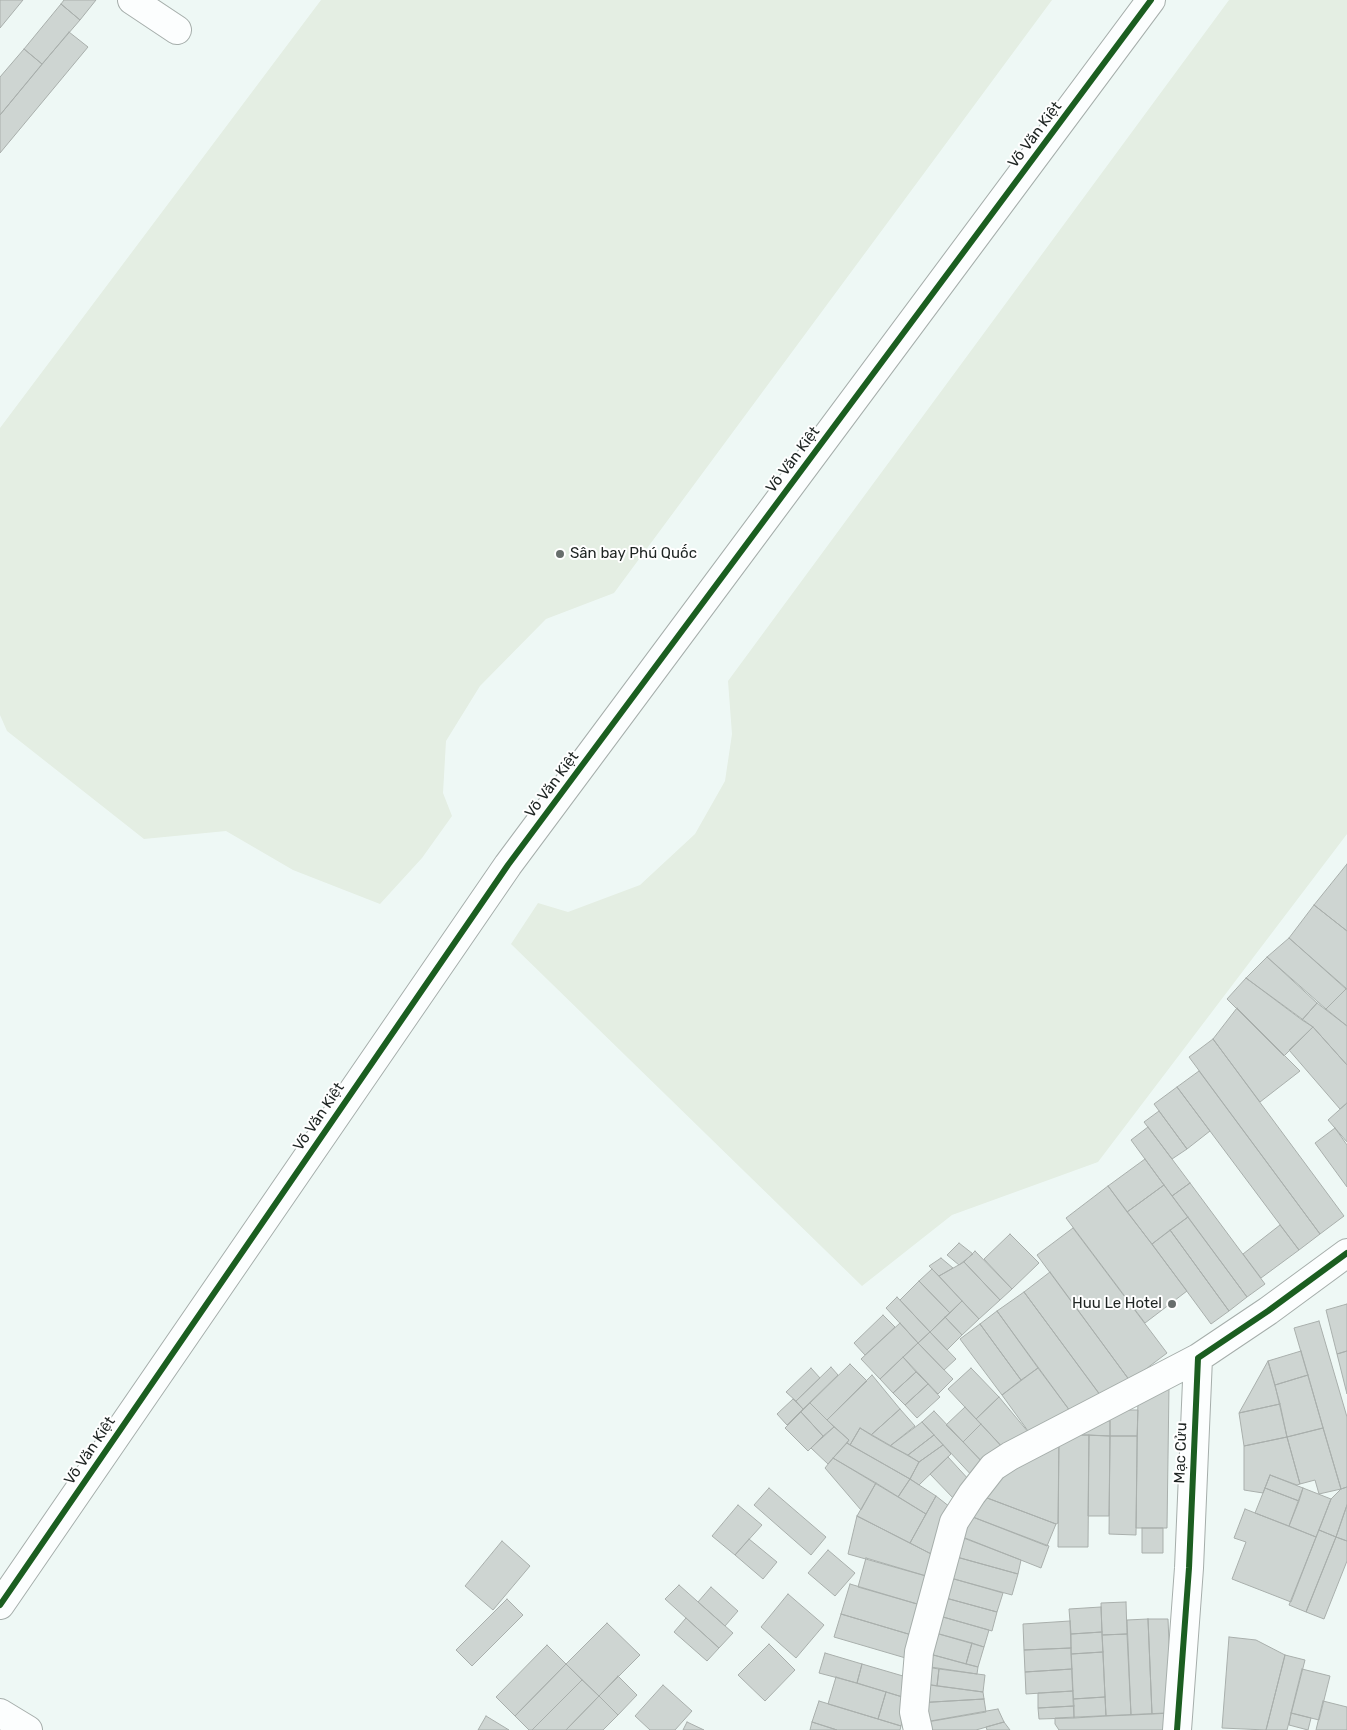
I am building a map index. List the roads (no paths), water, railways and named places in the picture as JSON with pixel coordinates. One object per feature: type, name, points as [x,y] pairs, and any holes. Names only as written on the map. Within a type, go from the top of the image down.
[{"type":"street","points":[[132,0],[177,30]]},
{"type":"street","name":"Võ Văn Kiệt","points":[[0,1605],[508,865],[1151,0]]},
{"type":"street","points":[[918,1730],[914,1712],[919,1652],[954,1522],[972,1494],[993,1468],[1010,1456],[1198,1358],[1268,1311],[1347,1253]]},
{"type":"street","name":"Mạc Cửu","points":[[1177,1730],[1189,1568],[1198,1358]]},
{"type":"street","points":[[0,1713],[28,1730]]},
{"type":"place","name":"Sân bay Phú Quốc","points":[[560,554]]},
{"type":"place","name":"Huu Le Hotel","points":[[1172,1304]]}]
